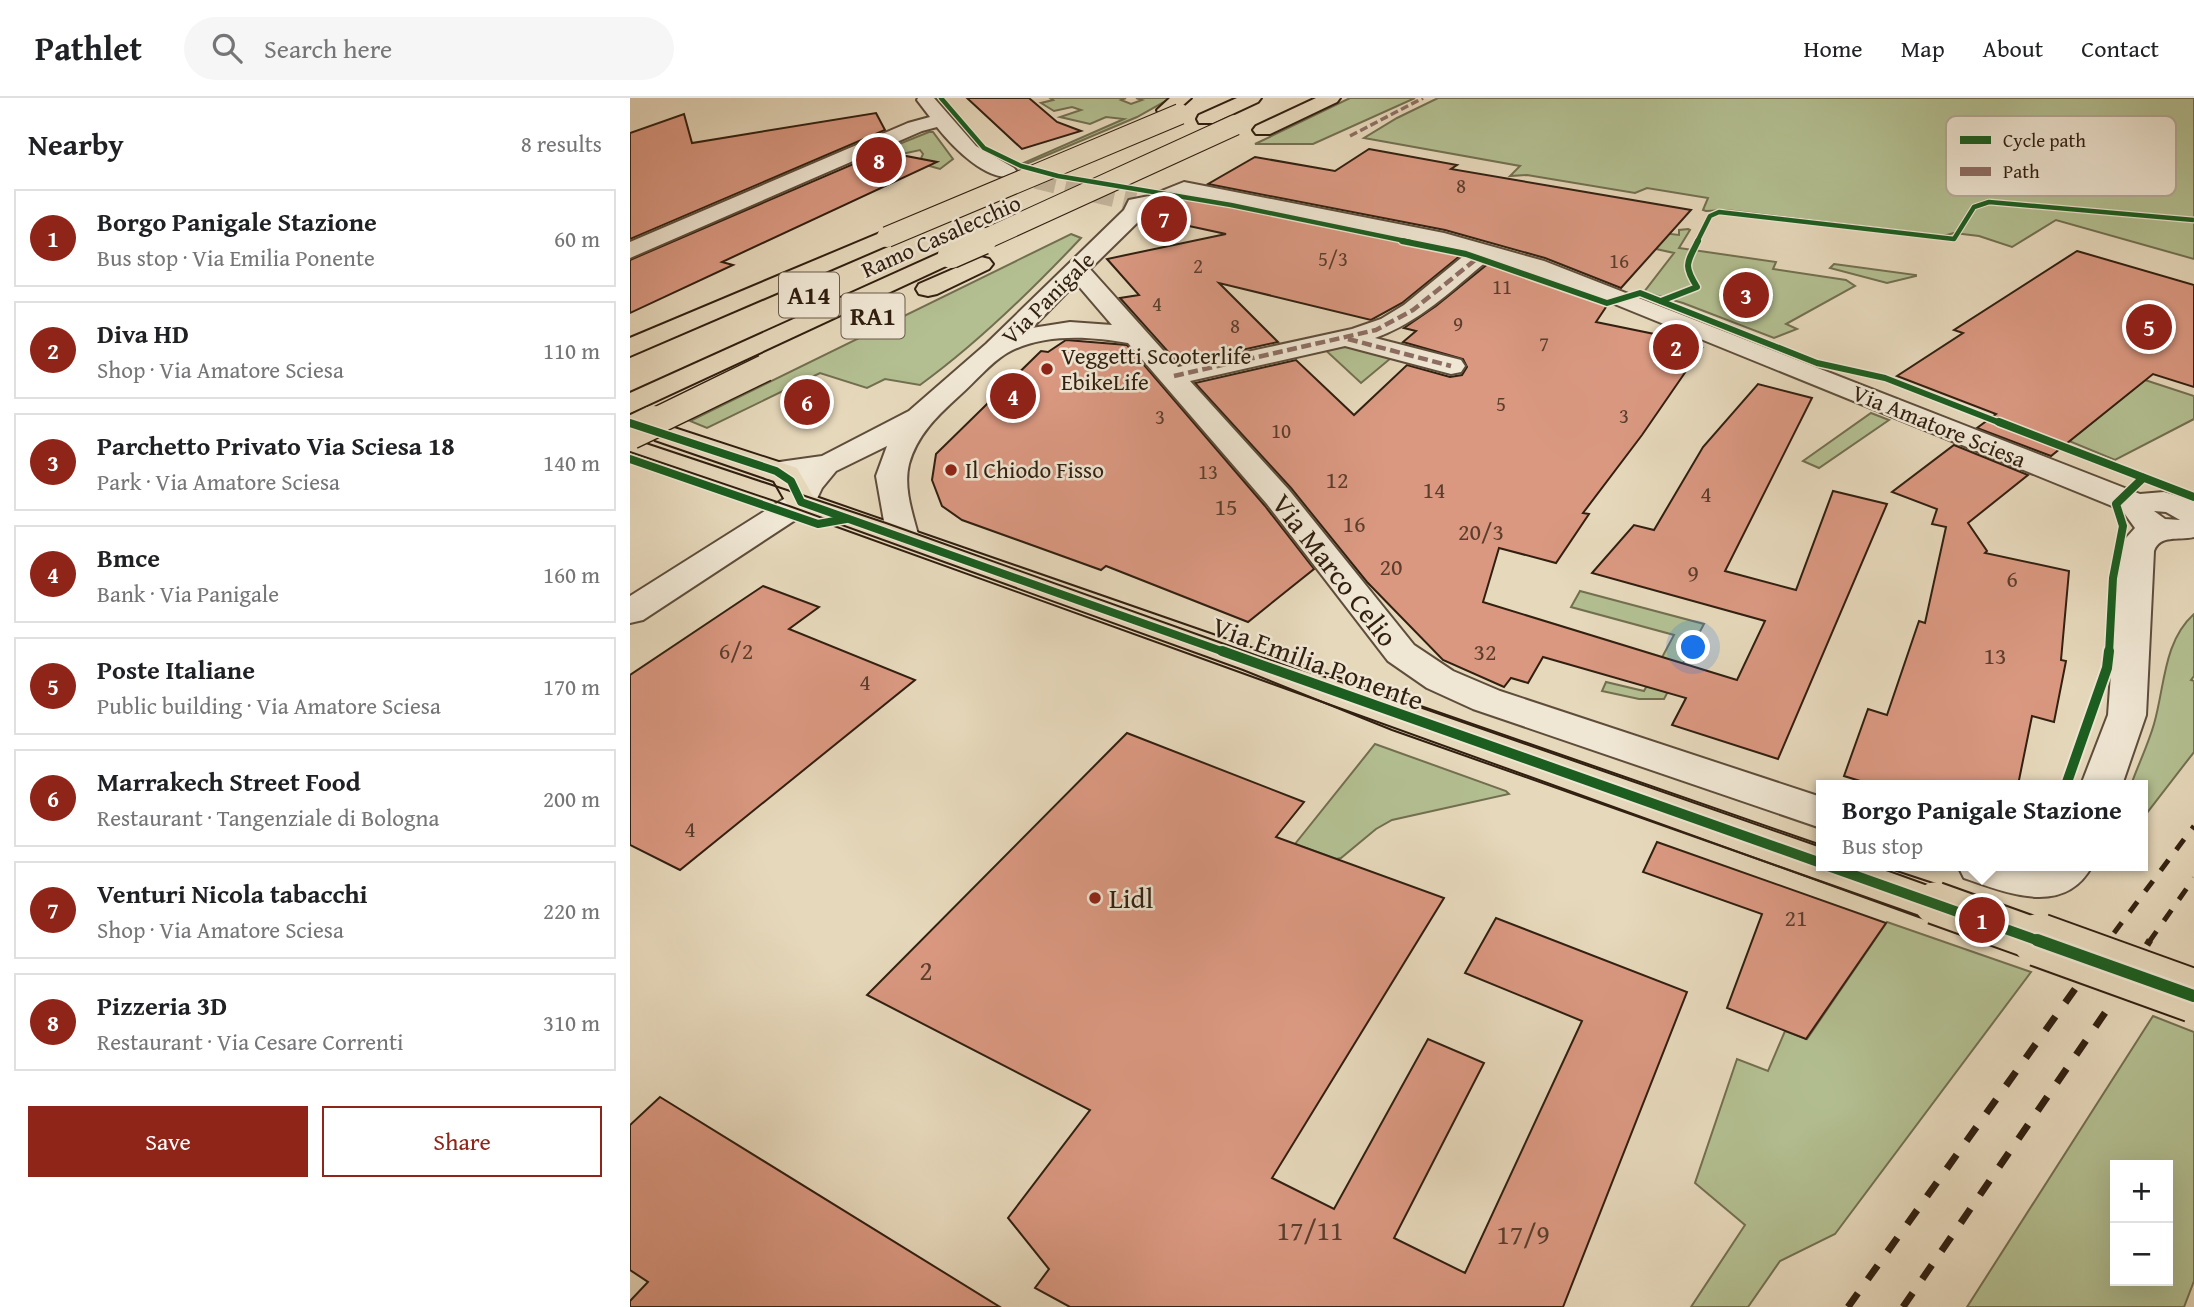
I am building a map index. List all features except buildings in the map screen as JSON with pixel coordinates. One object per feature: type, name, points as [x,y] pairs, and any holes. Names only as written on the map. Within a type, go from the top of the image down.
[{"type":"main road","name":"RA1","points":[[636,359],[887,237],[1176,107],[1216,98]]},
{"type":"main road","name":"Ramo Casalecchio","points":[[636,359],[711,339],[1252,98]]},
{"type":"main road","name":"Ramo Casalecchio","points":[[630,404],[1292,98]]},
{"type":"main road","name":"RA1","points":[[630,433],[1331,98]]},
{"type":"main road","points":[[665,434],[776,471],[791,481],[801,502]]},
{"type":"main road","name":"Via Emilia Ponente","points":[[801,502],[1816,861]]},
{"type":"main road","points":[[1842,871],[2194,996]]},
{"type":"street","points":[[925,98],[973,155],[1007,172]]},
{"type":"street","points":[[630,251],[915,127],[942,120]]},
{"type":"street","name":"Via Amatore Sciesa","points":[[1136,204],[1155,202],[1184,188],[1485,250],[1594,287],[2172,519]]},
{"type":"street","name":"Via Panigale","points":[[801,502],[813,478],[829,464],[919,417],[995,350],[1134,213],[1136,204]]},
{"type":"street","points":[[1174,376],[1376,330],[1403,317],[1485,250]]},
{"type":"street","name":"Via Marco Celio","points":[[1077,269],[1278,497],[1401,653],[1412,663],[1440,679],[1518,710],[1816,811]]},
{"type":"street","points":[[995,350],[1027,337],[1062,330],[1101,330],[1138,337]]},
{"type":"street","points":[[1345,338],[1451,366]]},
{"type":"street","name":"Via Panigale","points":[[903,538],[892,499],[890,474],[897,453],[919,417]]},
{"type":"street","name":"Via Panigale","points":[[776,471],[829,464]]},
{"type":"street","points":[[630,612],[801,502]]},
{"type":"street","points":[[2104,780],[2127,715],[2137,551],[2141,538],[2172,519]]},
{"type":"street","points":[[1999,871],[2029,879],[2049,879],[2065,871]]},
{"type":"green space","points":[[1050,98],[1126,98],[1121,100],[1131,104],[1142,100],[1136,98],[1171,98],[1137,117],[1021,164],[1124,119],[1106,117],[1090,124],[1060,117],[1081,110],[1072,107],[1054,111],[1041,103],[1053,100]]},
{"type":"green space","points":[[1350,98],[1415,98],[1313,144],[1255,144]]},
{"type":"green space","points":[[1438,98],[2194,98],[2194,259],[2056,220],[2012,247],[1979,236],[1954,233],[1943,236],[1726,210],[1706,211],[1703,210],[1708,198],[1647,188],[1635,193],[1527,175],[1510,176],[1520,166],[1364,138]]},
{"type":"green space","points":[[933,132],[953,159],[940,169],[919,163],[923,154],[920,150],[902,154],[884,150]]},
{"type":"green space","points":[[1636,230],[1679,235],[1679,230],[1690,230],[1679,248],[1776,262],[1773,269],[1846,280],[1855,286],[1786,324],[1797,329],[1774,338],[1683,303],[1644,292],[1674,253],[1629,243]]},
{"type":"green space","points":[[1071,234],[1081,238],[984,334],[920,385],[885,379],[867,388],[820,373],[707,428],[690,421]]},
{"type":"green space","points":[[1834,264],[1916,276],[1887,283],[1830,268]]},
{"type":"green space","points":[[1342,345],[1391,358],[1361,383],[1321,346]]},
{"type":"green space","points":[[2145,380],[2194,396],[2194,419],[2115,460],[2069,441]]},
{"type":"green space","points":[[1871,413],[1889,420],[1819,468],[1803,461]]},
{"type":"green space","points":[[1580,591],[1704,624],[1664,699],[1639,699],[1602,691],[1606,682],[1644,691],[1674,635],[1571,607]]},
{"type":"green space","points":[[2194,614],[2194,676],[2191,680],[2194,681],[2194,752],[2148,812],[2148,780],[2133,780],[2154,724],[2166,665],[2184,625]]},
{"type":"green space","points":[[1375,744],[1509,794],[1392,820],[1376,829],[1341,858],[1336,859],[1295,844]]},
{"type":"green space","points":[[1887,922],[2031,972],[1835,1234],[1780,1261],[1748,1307],[1691,1307],[1745,1225],[1695,1183],[1737,1059],[1768,1071],[1785,1031],[1807,1039]]},
{"type":"green space","points":[[2153,1016],[2194,1032],[2194,1281],[2184,1307],[1967,1307]]},
{"type":"tunnel","points":[[1007,172],[1135,202]]},
{"type":"tram line","points":[[646,443],[886,523],[1258,656],[1408,703],[1816,845]]},
{"type":"tram line","points":[[630,452],[792,507],[1243,670],[1392,730],[1993,942]]},
{"type":"tram line","points":[[1889,871],[2086,942]]},
{"type":"tram line","points":[[1988,940],[2194,1013]]},
{"type":"tram line","points":[[2081,940],[2194,981]]},
{"type":"railway","points":[[2114,933],[2194,826]]},
{"type":"railway","points":[[2149,942],[2194,878]]},
{"type":"railway","points":[[2147,945],[2150,940]]},
{"type":"railway","points":[[1848,1307],[2075,989]]},
{"type":"railway","points":[[1903,1307],[2111,1004]]},
{"type":"marked path","points":[[1350,136],[1423,98]]},
{"type":"marked path","points":[[1174,376],[1376,330],[1413,310],[1480,256]]},
{"type":"marked path","points":[[1348,339],[1451,366]]},
{"type":"cycle path","points":[[941,98],[984,148],[1021,166],[1058,176],[1231,205],[1466,254],[1607,303],[1640,293],[1817,363],[1885,378],[2194,497]]},
{"type":"cycle path","points":[[1661,301],[1697,287],[1687,271],[1687,264],[1710,216],[1719,212],[1954,239],[1974,207],[1989,202],[2194,220]]},
{"type":"cycle path","points":[[630,423],[776,471],[791,481],[801,502],[1816,861]]},
{"type":"cycle path","points":[[630,459],[818,524],[846,519]]},
{"type":"cycle path","points":[[2068,780],[2107,668],[2113,578],[2123,526],[2116,504],[2143,478]]},
{"type":"cycle path","points":[[1842,871],[2194,996]]},
{"type":"place","name":"Pizzeria 3D","points":[[879,160]]},
{"type":"place","name":"Venturi Nicola tabacchi","points":[[1164,219]]},
{"type":"place","name":"Parchetto Privato Via Sciesa 18","points":[[1746,295]]},
{"type":"place","name":"Poste Italiane","points":[[2149,327]]},
{"type":"place","name":"Diva HD","points":[[1676,347]]},
{"type":"place","name":"Veggetti Scooterlife EbikeLife","points":[[1047,369]]},
{"type":"place","name":"Bmce","points":[[1013,396]]},
{"type":"place","name":"Marrakech Street Food","points":[[807,402]]},
{"type":"place","name":"Il Chiodo Fisso","points":[[951,470]]},
{"type":"place","name":"Lidl","points":[[1095,898]]},
{"type":"place","name":"Borgo Panigale Stazione","points":[[1982,920]]}]
